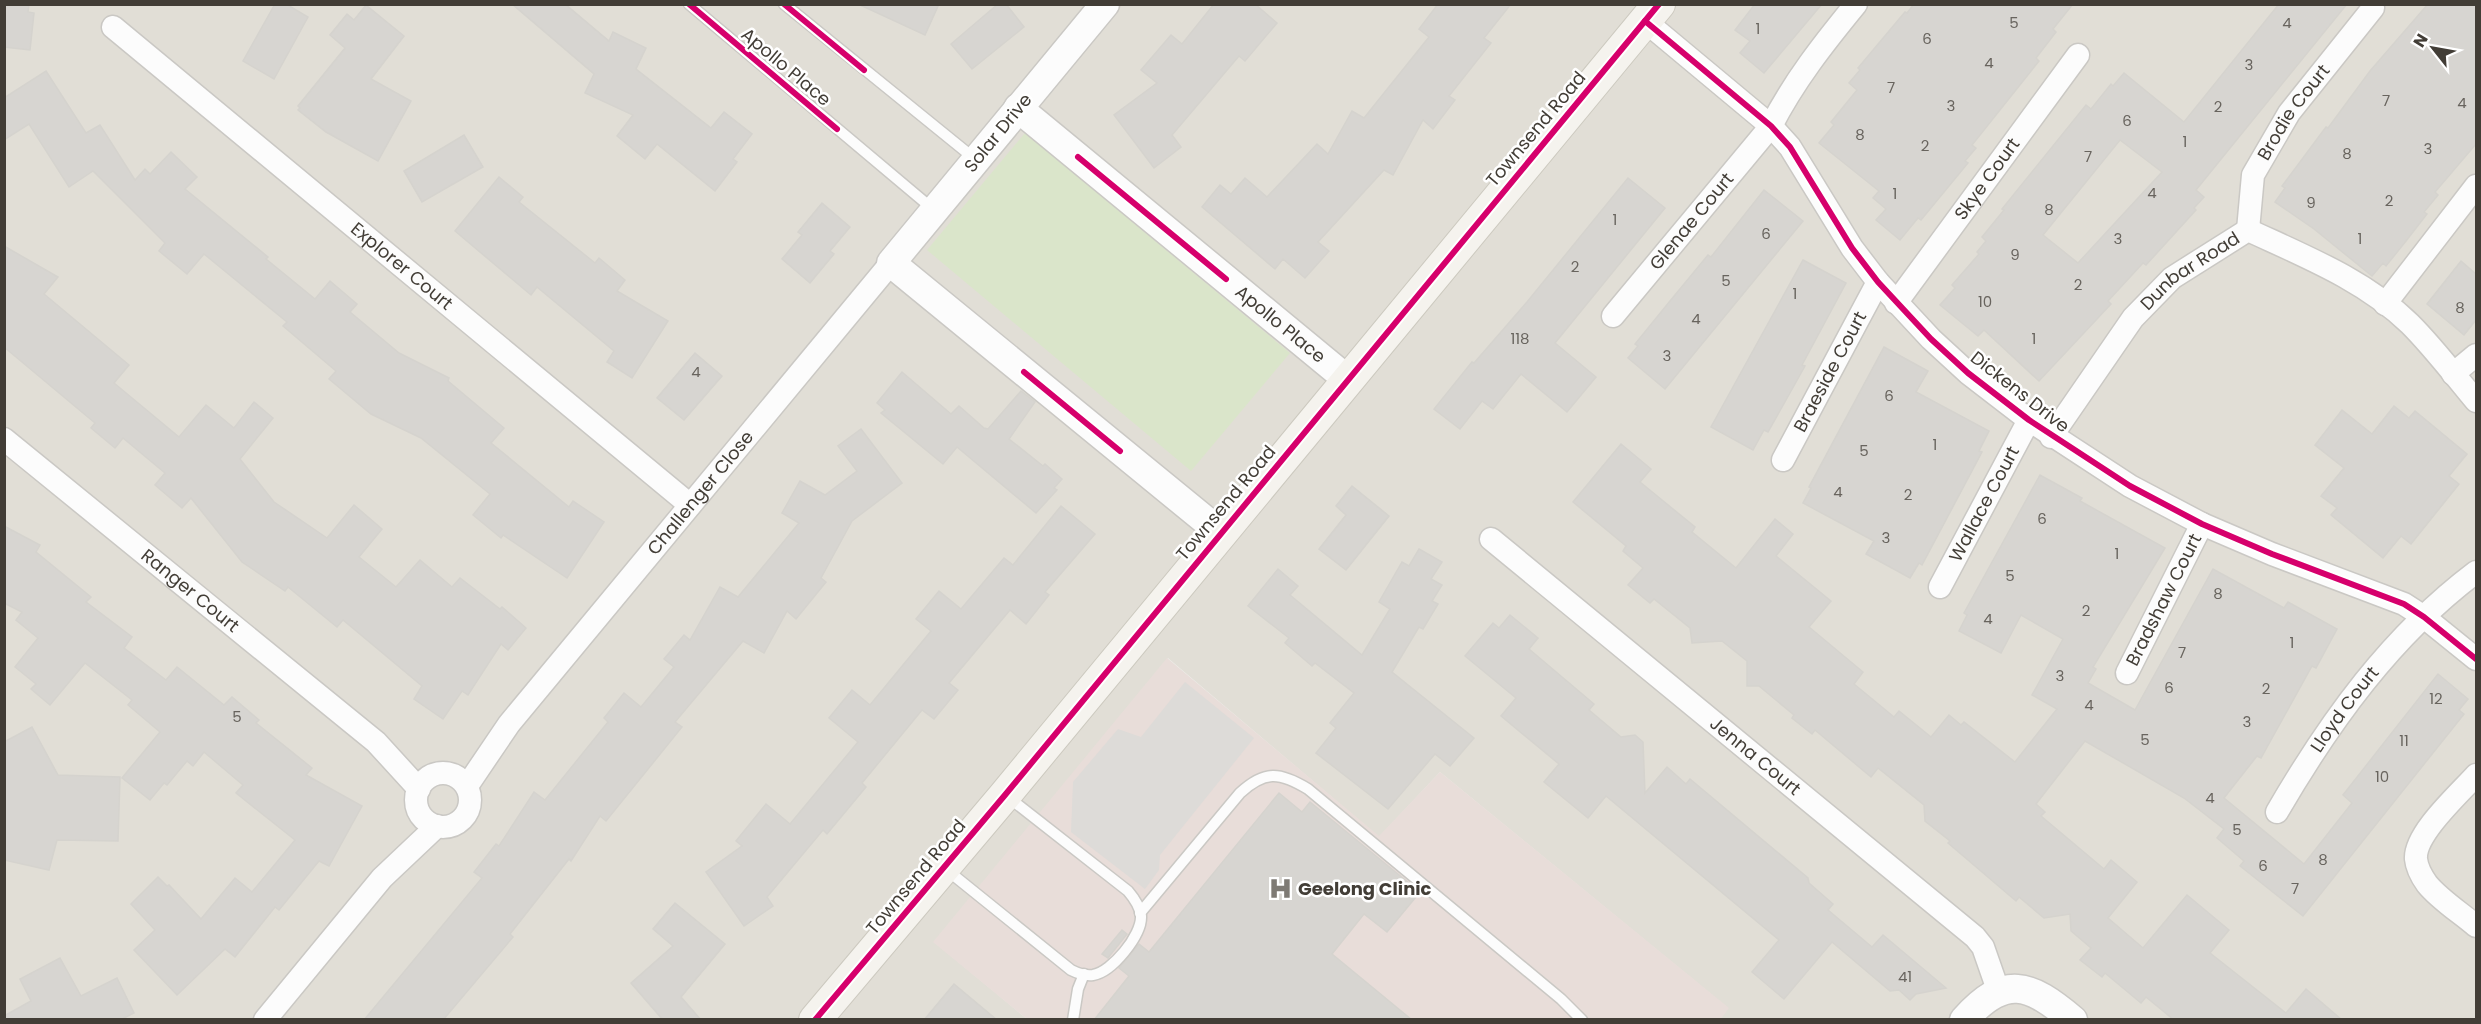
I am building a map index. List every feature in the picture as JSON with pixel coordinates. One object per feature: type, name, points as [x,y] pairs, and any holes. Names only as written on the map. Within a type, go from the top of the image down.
[{"type":"main road","name":"Townsend Road","points":[[815,1020],[1005,795],[1652,13]]},
{"type":"street","name":"Solar Drive","points":[[891,263],[1105,4]]},
{"type":"street","name":"Glenae Court","points":[[1613,316],[1771,126],[1809,62],[1856,4]]},
{"type":"street","name":"Brodie Court","points":[[2248,230],[2253,175],[2289,113],[2373,8]]},
{"type":"street","name":"Dickens Drive","points":[[1652,13],[1771,126],[1790,147],[1852,248],[1878,282],[1931,339],[1968,373],[2051,437],[2130,486],[2202,524],[2272,554],[2404,604],[2476,658]]},
{"type":"street","name":"Explorer Court","points":[[113,27],[690,505]]},
{"type":"street","name":"Skye Court","points":[[1896,303],[2078,55]]},
{"type":"street","name":"Apollo Place","points":[[1018,108],[1348,380]]},
{"type":"street","points":[[2385,304],[2476,186]]},
{"type":"street","name":"Dunbar Road","points":[[2051,437],[2133,318],[2172,278],[2248,230],[2334,270],[2385,304],[2410,324],[2476,401]]},
{"type":"street","name":"Challenger Close","points":[[442,781],[509,724],[891,263]]},
{"type":"street","points":[[891,263],[1221,533]]},
{"type":"street","name":"Braeside Court","points":[[1783,460],[1878,282]]},
{"type":"street","points":[[2453,374],[2476,355]]},
{"type":"street","name":"Wallace Court","points":[[1940,587],[2029,420]]},
{"type":"street","name":"Ranger Court","points":[[4,439],[376,742],[442,781]]},
{"type":"street","name":"Bradshaw Court","points":[[2127,673],[2202,524]]},
{"type":"street","name":"Jenna Court","points":[[1491,538],[1975,938],[1983,947],[1998,990]]},
{"type":"street","name":"Lloyd Court","points":[[2277,812],[2350,697],[2399,641],[2476,572]]},
{"type":"street","points":[[2476,774],[2428,829],[2419,845],[2416,858],[2419,873],[2429,886],[2476,926]]},
{"type":"street","points":[[442,781],[470,799],[467,813],[451,826],[437,826],[430,823],[419,812],[416,800],[442,781]]},
{"type":"street","points":[[382,878],[419,812]]},
{"type":"street","points":[[265,1020],[382,878],[437,826]]},
{"type":"street","points":[[1964,1020],[1983,1000],[1998,990],[2018,988],[2033,992],[2073,1020]]},
{"type":"lane","name":"Apollo Place","points":[[688,4],[934,211]]},
{"type":"lane","points":[[784,4],[976,160]]},
{"type":"lane","points":[[1140,913],[1240,793],[1253,781],[1280,775],[1308,789],[1561,999],[1582,1020]]},
{"type":"lane","points":[[944,867],[1071,970],[1093,975],[1108,969],[1123,953],[1138,928],[1140,913],[1136,900],[1128,891],[1005,795]]},
{"type":"lane","points":[[1073,1020],[1077,989],[1084,974]]},
{"type":"shaded area","points":[[5,5],[2476,5],[2476,1019],[1720,1019],[1728,1008],[1440,772],[1379,837],[1168,658],[934,942],[1027,1019],[5,1020]]},
{"type":"shaded area","name":"Geelong Clinic","points":[[1167,658],[1379,836],[1440,772],[1729,1008],[1720,1020],[1027,1019],[933,942]]},
{"type":"shaded area","points":[[1185,682],[1254,738],[1160,855],[1159,870],[1145,889],[1071,832],[1073,782],[1118,729],[1141,737]]},
{"type":"green space","points":[[1025,133],[1290,353],[1191,471],[927,250]]},
{"type":"building","points":[[4,4],[29,4],[28,12],[34,13],[30,50],[4,47]]},
{"type":"building","points":[[275,4],[286,4],[308,17],[274,79],[243,61]]},
{"type":"building","points":[[512,4],[565,4],[609,41],[613,32],[646,48],[636,69],[711,128],[724,112],[752,134],[733,159],[737,162],[715,191],[657,144],[645,159],[617,136],[633,115],[585,93],[594,74]]},
{"type":"building","points":[[858,4],[939,4],[925,35]]},
{"type":"building","points":[[998,4],[1006,4],[1024,27],[972,69],[951,44]]},
{"type":"building","points":[[1214,4],[1255,4],[1277,23],[1245,61],[1239,56],[1172,135],[1181,147],[1154,168],[1114,115],[1157,83],[1141,70],[1171,35],[1182,44]]},
{"type":"building","points":[[1438,4],[1511,4],[1484,38],[1491,43],[1449,96],[1455,100],[1433,129],[1423,120],[1393,175],[1384,170],[1318,242],[1329,251],[1305,278],[1283,259],[1275,269],[1202,207],[1220,185],[1231,194],[1245,178],[1267,197],[1317,144],[1328,154],[1352,111],[1364,118],[1429,37],[1419,29]]},
{"type":"building","points":[[1755,4],[1822,4],[1764,73],[1740,53],[1750,41],[1735,30]]},
{"type":"building","points":[[1914,4],[2073,4],[2053,29],[2056,32],[2036,58],[2039,61],[1972,145],[1976,148],[1965,161],[1968,163],[1921,220],[1918,218],[1900,240],[1876,220],[1886,209],[1873,198],[1879,191],[1819,143],[1834,125],[1831,122],[1857,90],[1849,83],[1860,70],[1858,68]]},
{"type":"building","points":[[2279,4],[2347,4],[2196,190],[2204,197],[2194,208],[2196,210],[2146,265],[2143,263],[2108,301],[2111,304],[2039,381],[1984,330],[1978,336],[1940,305],[1955,288],[1952,285],[1979,254],[1977,252],[1986,241],[1982,237],[2004,210],[2002,209],[2086,105],[2091,109],[2111,84],[2113,86],[2124,73],[2184,122]],"holes":[[[2120,140],[2162,172],[2078,263],[2043,235]]]},
{"type":"building","points":[[2428,4],[2476,4],[2476,144],[2435,192],[2438,195],[2424,212],[2427,214],[2406,241],[2386,266],[2383,263],[2372,276],[2314,229],[2275,202],[2285,188],[2282,186],[2326,127],[2328,128],[2370,71]]},
{"type":"building","points":[[366,5],[404,36],[371,79],[411,101],[378,161],[326,132],[298,110],[300,108],[298,106],[345,48],[330,35],[347,14],[354,20]]},
{"type":"building","points":[[46,71],[86,133],[100,125],[135,180],[145,169],[150,174],[171,152],[197,177],[185,189],[268,257],[266,259],[315,299],[330,281],[357,304],[350,312],[399,353],[449,378],[448,381],[504,428],[491,443],[569,507],[573,501],[604,522],[567,578],[503,535],[501,538],[473,515],[490,494],[421,438],[371,414],[329,379],[336,371],[283,326],[287,322],[204,254],[187,274],[159,251],[165,243],[93,171],[69,187],[29,124],[4,140],[4,98]]},
{"type":"building","points":[[464,135],[483,167],[422,202],[404,171]]},
{"type":"building","points":[[499,177],[523,197],[519,202],[595,263],[599,258],[625,280],[617,291],[668,321],[632,378],[607,362],[614,351],[537,287],[531,295],[455,231]]},
{"type":"building","points":[[1628,178],[1665,208],[1555,343],[1596,377],[1567,412],[1521,374],[1493,409],[1482,401],[1460,429],[1434,409],[1472,362],[1474,363],[1527,302]]},
{"type":"building","points":[[1764,190],[1803,221],[1665,389],[1628,358],[1638,346],[1635,344],[1708,255],[1711,257]]},
{"type":"building","points":[[822,203],[850,227],[830,251],[834,254],[810,283],[782,259],[802,235],[798,232]]},
{"type":"building","points":[[4,246],[58,277],[44,294],[129,365],[114,383],[179,437],[206,405],[234,428],[254,402],[273,418],[240,459],[274,502],[327,538],[354,505],[382,529],[359,557],[396,587],[420,560],[452,587],[460,578],[500,609],[502,607],[526,628],[508,650],[501,644],[468,695],[462,691],[443,719],[414,699],[422,686],[343,620],[337,627],[288,587],[285,591],[242,562],[191,498],[182,508],[155,485],[165,473],[123,438],[115,448],[91,428],[95,423],[4,347]]},
{"type":"building","points":[[1803,260],[1846,283],[1802,365],[1805,366],[1768,432],[1764,430],[1753,450],[1711,427]]},
{"type":"building","points":[[2461,261],[2476,274],[2476,320],[2464,335],[2427,304]]},
{"type":"building","points":[[1884,347],[1928,371],[1916,392],[1989,431],[1979,451],[1982,452],[1922,565],[1919,563],[1910,578],[1866,554],[1874,541],[1803,503],[1811,488],[1809,487]]},
{"type":"building","points":[[695,353],[722,376],[684,420],[657,398]]},
{"type":"building","points":[[902,372],[951,414],[959,406],[988,429],[1021,391],[1035,402],[1009,439],[1062,479],[1054,488],[1057,490],[1036,513],[957,447],[943,464],[881,413],[885,410],[877,403]]},
{"type":"building","points":[[2394,406],[2409,418],[2415,411],[2467,454],[2449,476],[2459,484],[2411,544],[2401,536],[2383,558],[2331,515],[2337,508],[2321,496],[2344,468],[2315,445],[2342,410],[2372,434]]},
{"type":"building","points":[[861,429],[902,483],[852,521],[821,578],[826,582],[796,619],[787,611],[764,653],[743,641],[675,722],[682,727],[606,821],[600,816],[571,861],[569,859],[510,934],[513,937],[443,1020],[364,1020],[482,878],[474,872],[496,844],[499,846],[534,792],[545,800],[608,722],[604,718],[624,693],[641,707],[674,667],[664,659],[684,635],[690,640],[720,587],[738,597],[799,523],[782,513],[800,481],[825,495],[857,471],[838,446]]},
{"type":"building","points":[[1621,444],[1651,469],[1640,482],[1695,527],[1692,532],[1736,568],[1775,519],[1793,534],[1776,556],[1831,601],[1809,627],[1863,672],[1854,684],[1894,717],[1899,711],[1931,737],[1949,715],[1961,725],[1964,722],[2015,762],[2057,709],[2032,695],[2063,639],[2021,615],[2001,653],[1959,631],[1967,615],[1964,613],[2040,475],[2082,498],[2080,501],[2165,548],[2093,667],[2096,669],[2088,683],[2135,710],[2213,569],[2284,608],[2288,602],[2337,629],[2316,668],[2312,666],[2261,758],[2257,756],[2224,798],[2304,864],[2352,803],[2343,795],[2438,674],[2468,699],[2459,710],[2464,714],[2303,916],[2240,866],[2244,861],[2217,838],[2224,829],[2184,798],[2085,741],[2036,804],[2045,812],[2041,816],[2104,869],[2111,860],[2137,882],[2108,918],[2143,948],[2187,895],[2229,930],[2210,953],[2286,1013],[2306,989],[2342,1020],[2174,1020],[2146,997],[2141,1003],[2105,973],[2102,977],[2080,960],[2091,948],[2071,931],[2070,914],[2044,918],[2019,897],[2016,901],[1925,821],[1924,805],[1878,768],[1871,777],[1815,730],[1812,734],[1792,718],[1794,715],[1759,686],[1747,686],[1747,661],[1722,641],[1692,643],[1690,628],[1654,599],[1650,603],[1628,585],[1643,568],[1623,551],[1626,546],[1573,502]]},
{"type":"building","points":[[1352,486],[1389,516],[1346,570],[1319,549],[1346,515],[1336,506]]},
{"type":"building","points":[[1061,506],[1095,534],[1045,592],[1049,595],[1026,624],[1010,610],[949,683],[958,690],[934,719],[922,710],[862,783],[866,787],[827,834],[823,830],[767,897],[773,906],[744,926],[706,872],[742,846],[736,841],[766,804],[790,824],[858,742],[829,718],[852,690],[870,705],[931,631],[916,619],[939,591],[961,609],[1004,558],[1013,565]]},
{"type":"building","points":[[4,526],[40,545],[36,552],[91,597],[86,602],[132,637],[124,648],[166,680],[177,667],[224,705],[232,697],[259,720],[256,723],[312,768],[306,775],[362,806],[329,866],[319,861],[279,910],[275,907],[235,957],[225,949],[177,995],[134,950],[155,930],[131,904],[158,877],[167,886],[169,885],[201,919],[235,878],[252,892],[295,840],[236,793],[243,785],[204,752],[193,766],[187,761],[167,785],[164,783],[150,800],[122,778],[160,732],[128,705],[132,700],[85,663],[50,705],[31,689],[36,684],[15,667],[38,638],[16,620],[22,612],[4,603]]},
{"type":"building","points":[[1419,549],[1442,562],[1431,579],[1442,585],[1432,601],[1438,604],[1423,629],[1419,627],[1392,672],[1474,738],[1450,766],[1435,754],[1388,809],[1316,753],[1336,728],[1330,723],[1354,693],[1315,663],[1312,666],[1285,643],[1289,638],[1248,606],[1278,569],[1298,586],[1290,595],[1362,655],[1390,609],[1379,602],[1402,562],[1409,566]]},
{"type":"building","points":[[1510,615],[1538,638],[1529,649],[1594,704],[1589,710],[1621,737],[1635,735],[1643,742],[1645,793],[1667,767],[1686,784],[1690,779],[1808,878],[1809,883],[1833,904],[1828,910],[1872,947],[1883,935],[1946,988],[1916,994],[1910,1000],[1899,990],[1890,991],[1832,942],[1784,999],[1752,972],[1779,940],[1606,796],[1588,818],[1544,782],[1559,764],[1501,716],[1516,698],[1465,656],[1493,623],[1499,628]]},
{"type":"building","points":[[32,727],[58,775],[120,777],[118,841],[57,840],[49,870],[4,860],[4,742]]},
{"type":"building","points":[[1279,793],[1302,812],[1310,802],[1420,892],[1387,932],[1364,914],[1332,954],[1412,1020],[1094,1020],[1129,976],[1119,968],[1139,944],[1149,952]]},
{"type":"building","points":[[675,903],[725,944],[681,997],[701,1020],[663,1020],[631,983],[673,946],[653,929]]},
{"type":"building","points":[[1122,930],[1127,934],[1108,958],[1102,954]]},
{"type":"building","points":[[60,958],[81,996],[117,978],[134,1013],[120,1020],[4,1020],[4,1016],[31,1001],[20,979]]},
{"type":"building","points":[[954,984],[997,1020],[924,1020]]},
{"type":"cycle path","points":[[689,4],[837,129]]},
{"type":"cycle path","points":[[784,4],[864,70]]},
{"type":"cycle path","points":[[815,1020],[1005,795],[1659,4]]},
{"type":"cycle path","points":[[1645,21],[1771,126],[1790,147],[1852,248],[1878,282],[1931,339],[1968,373],[2029,420],[2130,486],[2202,524],[2272,554],[2404,604],[2424,617],[2476,659]]},
{"type":"cycle path","points":[[1078,157],[1226,279]]},
{"type":"cycle path","points":[[1024,372],[1120,451]]},
{"type":"place","name":"Geelong Clinic","points":[[1280,889]]}]
